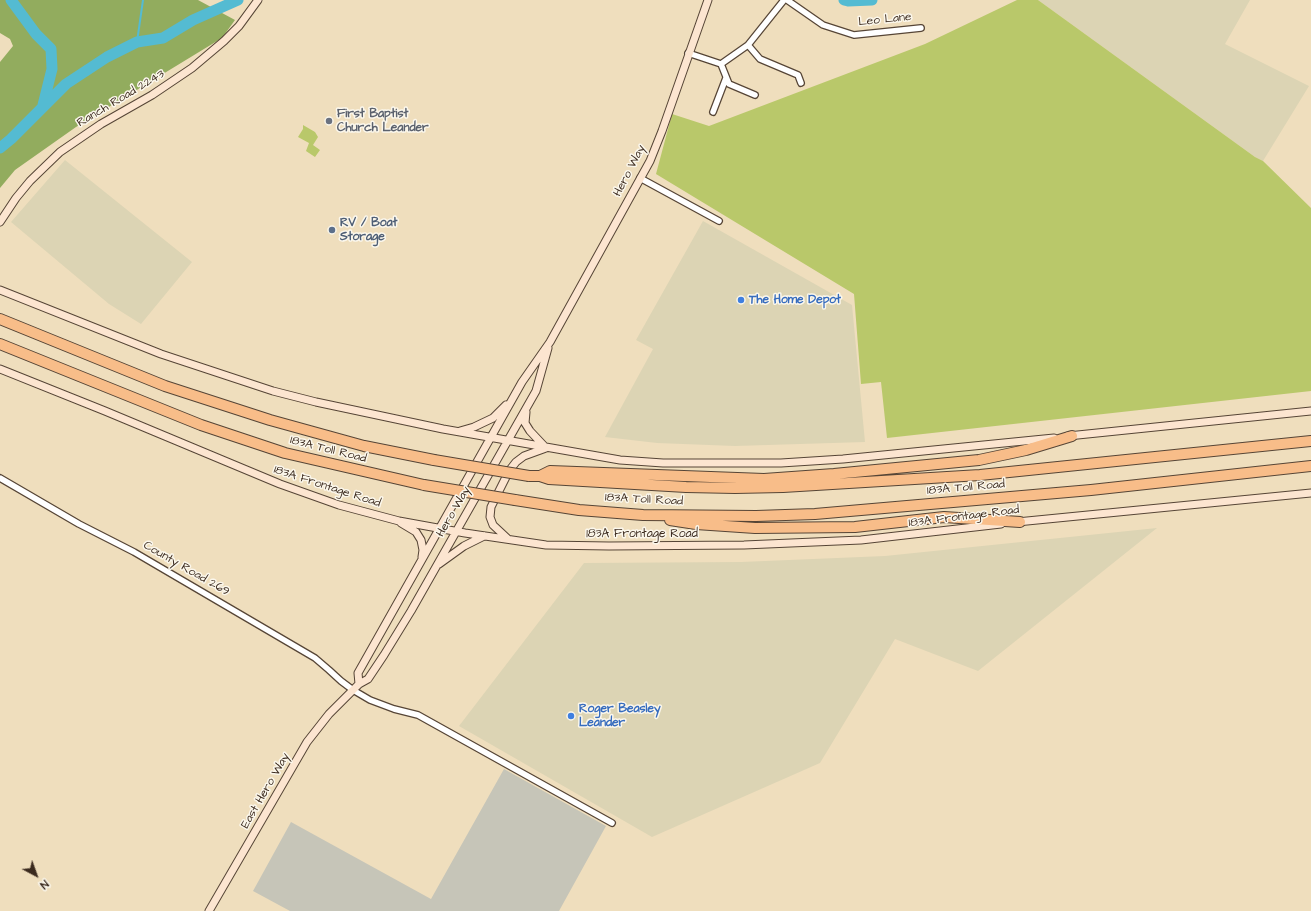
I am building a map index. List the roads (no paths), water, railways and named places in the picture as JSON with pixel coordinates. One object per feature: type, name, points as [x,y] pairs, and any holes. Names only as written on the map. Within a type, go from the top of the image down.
[{"type":"highway","name":"183A Toll Road","points":[[0,319],[165,386],[270,420],[364,446],[434,460],[529,476],[540,476],[549,480],[693,487],[791,487],[980,475],[1311,441]]},
{"type":"highway","name":"183A Toll Road","points":[[0,344],[201,424],[285,453],[424,485],[579,510],[643,515],[756,516],[815,514],[1091,490],[1311,466]]},
{"type":"highway","points":[[540,476],[550,471],[764,479],[826,475],[979,460],[1026,450],[1072,436]]},
{"type":"highway","points":[[643,515],[696,524],[755,528],[855,527],[944,517],[1020,522]]},
{"type":"main road","name":"Ranch Road 2243","points":[[0,222],[16,198],[30,181],[60,152],[101,124],[152,95],[192,68],[224,42],[239,26],[258,0]]},
{"type":"main road","name":"Hero Way","points":[[359,684],[358,673],[522,382],[550,342],[650,161],[708,0]]},
{"type":"main road","points":[[2,290],[161,354],[273,391],[316,402],[491,438],[620,460],[663,463],[781,463],[843,459],[1311,411]]},
{"type":"main road","name":"Hero Way","points":[[353,690],[359,684],[368,679],[411,611],[536,391],[550,342]]},
{"type":"main road","name":"183A Frontage Road","points":[[0,370],[105,411],[280,484],[340,504],[399,521],[546,545],[744,545],[861,540],[1020,522],[1311,493]]},
{"type":"main road","points":[[457,431],[474,427],[493,418],[503,409],[522,382]]},
{"type":"main road","points":[[527,405],[525,423],[530,432],[546,448]]},
{"type":"main road","points":[[509,540],[493,525],[490,517],[491,507],[509,471],[516,462],[524,456],[546,448]]},
{"type":"main road","points":[[399,521],[416,532],[421,540],[424,550],[421,563]]},
{"type":"main road","points":[[436,566],[464,546],[484,536]]},
{"type":"main road","name":"East Hero Way","points":[[208,911],[307,742],[329,714],[353,690]]},
{"type":"street","points":[[721,64],[748,45],[784,0]]},
{"type":"street","name":"Leo Lane","points":[[787,0],[823,25],[854,35],[922,28]]},
{"type":"street","points":[[748,45],[760,59],[798,75],[801,83]]},
{"type":"street","points":[[688,53],[721,64]]},
{"type":"street","points":[[721,64],[729,84],[755,95]]},
{"type":"street","points":[[713,112],[726,78]]},
{"type":"street","points":[[640,178],[719,221]]},
{"type":"street","name":"County Road 269","points":[[0,478],[79,524],[134,552],[315,658],[341,681],[370,700],[394,709],[418,715],[612,823]]},
{"type":"waterway","points":[[11,0],[36,34],[51,49],[52,69],[43,105]]},
{"type":"waterway","points":[[137,42],[143,0]]},
{"type":"waterway","points":[[0,148],[66,84],[107,57],[137,42],[163,38],[193,20],[238,0]]},
{"type":"waterway","points":[[844,0],[872,0]]},
{"type":"place","name":"First Baptist Church Leander","points":[[329,121]]},
{"type":"place","name":"RV / Boat Storage","points":[[332,230]]},
{"type":"place","name":"The Home Depot","points":[[741,300]]},
{"type":"place","name":"Roger Beasley Leander","points":[[571,716]]}]
